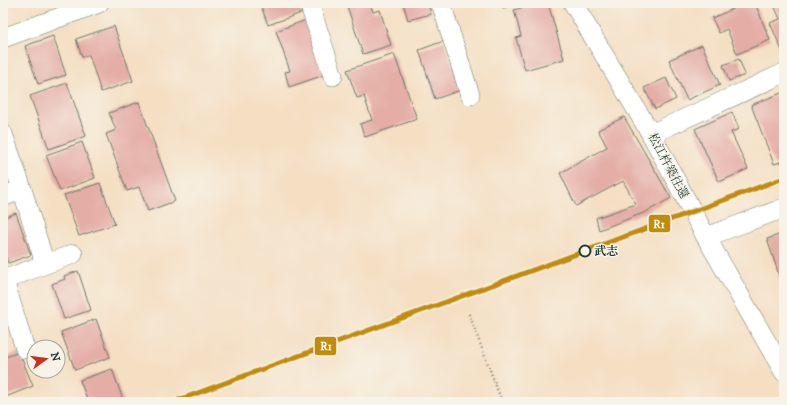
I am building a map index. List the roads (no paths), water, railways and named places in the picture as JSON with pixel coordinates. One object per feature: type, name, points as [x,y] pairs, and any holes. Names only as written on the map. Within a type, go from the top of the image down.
[{"type":"street","points":[[3,38],[99,3]]},
{"type":"street","points":[[309,3],[333,76]]},
{"type":"street","points":[[441,3],[470,96]]},
{"type":"street","name":"松江杵築往還","points":[[573,3],[651,134],[706,238],[784,372]]},
{"type":"street","points":[[651,134],[784,73]]},
{"type":"street","points":[[3,134],[45,264]]},
{"type":"street","points":[[3,197],[22,189]]},
{"type":"street","points":[[706,238],[784,208]]},
{"type":"street","points":[[25,349],[3,280],[73,254]]},
{"type":"place","name":"武志","points":[[585,251]]}]
